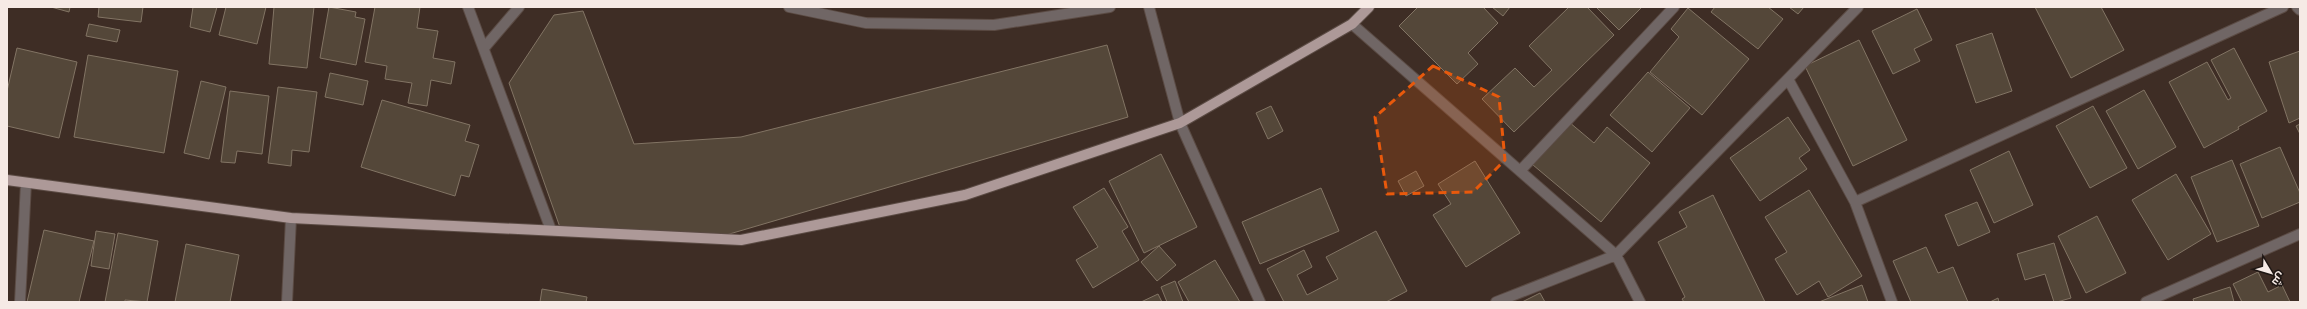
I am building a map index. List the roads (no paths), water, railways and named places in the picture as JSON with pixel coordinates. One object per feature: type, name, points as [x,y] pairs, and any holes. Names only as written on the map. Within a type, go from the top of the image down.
[{"type":"main road","points":[[7,180],[291,218],[740,240],[965,195],[1180,122],[1352,24],[1369,7]]},
{"type":"street","points":[[468,7],[551,230]]},
{"type":"street","points":[[484,48],[519,7]]},
{"type":"street","points":[[788,7],[866,23],[994,25],[1110,7]]},
{"type":"street","points":[[1149,7],[1180,122],[1260,302]]},
{"type":"street","points":[[1520,171],[1674,7]]},
{"type":"street","points":[[1496,302],[1616,255],[1858,7]]},
{"type":"street","points":[[1855,202],[2283,7]]},
{"type":"street","points":[[2297,7],[2300,10]]},
{"type":"street","points":[[1352,24],[1616,255],[1640,302]]},
{"type":"street","points":[[1788,79],[1855,202],[1892,302]]},
{"type":"street","points":[[20,302],[26,183]]},
{"type":"street","points":[[287,302],[291,218]]},
{"type":"street","points":[[2146,302],[2300,234]]}]
